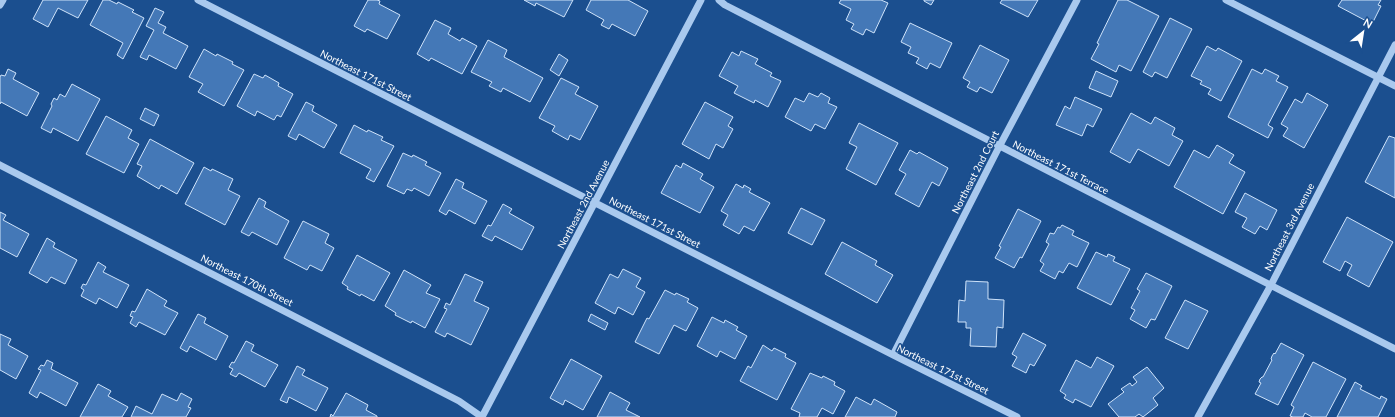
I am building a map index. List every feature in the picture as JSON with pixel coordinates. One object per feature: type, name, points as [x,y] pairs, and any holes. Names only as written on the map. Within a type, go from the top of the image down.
[{"type":"street","points":[[0,5],[2,0]]},
{"type":"street","name":"Northeast 171st Street","points":[[198,0],[1017,417]]},
{"type":"street","name":"Northeast 2nd Avenue","points":[[482,417],[701,0]]},
{"type":"street","name":"Northeast 171st Terrace","points":[[719,0],[724,5],[999,147],[1395,348]]},
{"type":"street","name":"Northeast 2nd Court","points":[[893,355],[999,147],[1077,0]]},
{"type":"street","points":[[1226,0],[1395,86]]},
{"type":"street","name":"Northeast 3rd Avenue","points":[[1198,417],[1271,285],[1395,45]]},
{"type":"street","name":"Northeast 170th Street","points":[[0,165],[459,401],[482,417]]},
{"type":"building","points":[[43,0],[88,0],[78,18],[58,8],[48,27],[33,19]]},
{"type":"building","points":[[103,0],[109,0],[117,4],[118,2],[134,10],[132,12],[144,18],[123,59],[117,55],[123,43],[90,25]]},
{"type":"building","points":[[368,0],[380,1],[379,4],[400,15],[387,39],[367,29],[365,32],[354,26]]},
{"type":"building","points":[[524,0],[573,0],[564,17],[536,3],[535,6]]},
{"type":"building","points":[[591,0],[628,0],[648,11],[635,36],[612,24],[609,29],[601,25],[604,20],[586,10]]},
{"type":"building","points":[[841,0],[881,0],[888,3],[874,33],[866,29],[863,35],[851,29],[854,24],[846,20],[851,9],[839,3]]},
{"type":"building","points":[[924,0],[934,0],[931,5]]},
{"type":"building","points":[[1002,0],[1038,0],[1028,17],[1000,3]]},
{"type":"building","points":[[1118,0],[1127,0],[1159,16],[1131,71],[1119,65],[1116,72],[1091,59],[1099,44],[1097,43]]},
{"type":"building","points":[[1342,0],[1381,0],[1378,5],[1381,6],[1372,24],[1338,6]]},
{"type":"building","points":[[155,8],[164,12],[158,23],[166,27],[163,33],[188,46],[176,69],[149,55],[147,60],[140,57],[154,30],[146,26]]},
{"type":"building","points":[[1170,18],[1192,29],[1167,78],[1155,72],[1152,77],[1143,72]]},
{"type":"building","points":[[435,20],[451,28],[448,34],[460,41],[462,38],[477,46],[462,74],[431,58],[429,61],[417,54]]},
{"type":"building","points":[[910,23],[952,43],[940,68],[930,63],[927,69],[916,63],[919,58],[908,53],[911,47],[901,42]]},
{"type":"building","points":[[488,40],[507,50],[504,57],[543,78],[530,102],[503,88],[501,92],[489,86],[492,82],[471,72]]},
{"type":"building","points":[[980,45],[1009,60],[992,93],[980,87],[977,92],[967,87],[970,82],[963,78]]},
{"type":"building","points":[[1207,46],[1216,51],[1218,48],[1242,61],[1221,101],[1208,94],[1211,89],[1200,84],[1202,81],[1191,76]]},
{"type":"building","points":[[204,49],[216,56],[217,54],[233,62],[232,64],[244,70],[224,106],[198,92],[203,84],[189,77]]},
{"type":"building","points":[[741,51],[758,59],[755,64],[772,73],[770,76],[781,81],[768,107],[755,100],[754,103],[734,93],[738,86],[719,76],[732,52],[739,56]]},
{"type":"building","points":[[559,54],[568,60],[559,76],[550,70]]},
{"type":"building","points":[[8,69],[16,73],[13,79],[39,93],[27,116],[1,102],[0,104],[0,77],[1,75],[5,76]]},
{"type":"building","points":[[1252,69],[1262,74],[1265,69],[1279,76],[1276,81],[1288,87],[1268,125],[1273,128],[1268,138],[1228,117]]},
{"type":"building","points":[[1096,71],[1118,81],[1111,97],[1089,88]]},
{"type":"building","points":[[254,74],[263,78],[265,75],[279,83],[278,86],[293,94],[281,117],[277,115],[274,120],[257,111],[255,116],[237,106]]},
{"type":"building","points":[[561,78],[579,87],[575,94],[598,106],[580,140],[570,135],[568,140],[552,131],[555,126],[539,118]]},
{"type":"building","points":[[72,84],[100,99],[78,141],[53,128],[51,133],[41,128],[52,106],[51,104],[54,98],[57,100],[60,94],[65,97]]},
{"type":"building","points":[[809,93],[818,97],[821,93],[830,98],[828,103],[837,107],[825,129],[815,124],[811,131],[785,117],[795,98],[804,102]]},
{"type":"building","points":[[1307,93],[1328,105],[1304,148],[1283,136],[1288,128],[1281,124],[1295,99],[1302,103]]},
{"type":"building","points":[[1075,97],[1102,109],[1093,127],[1087,124],[1082,136],[1056,125],[1065,106],[1070,109]]},
{"type":"building","points":[[306,102],[314,106],[312,111],[337,125],[324,148],[299,134],[296,140],[288,136]]},
{"type":"building","points":[[705,102],[733,117],[728,126],[733,129],[723,148],[716,144],[709,159],[682,144]]},
{"type":"building","points":[[145,108],[159,115],[154,126],[140,119]]},
{"type":"building","points":[[1131,113],[1151,124],[1155,117],[1175,128],[1172,135],[1183,141],[1169,166],[1138,149],[1130,163],[1110,152]]},
{"type":"building","points":[[106,116],[132,130],[128,138],[139,144],[124,173],[86,154]]},
{"type":"building","points":[[859,123],[898,143],[876,185],[846,169],[857,147],[849,143]]},
{"type":"building","points":[[354,125],[367,132],[368,130],[383,137],[381,140],[394,146],[374,182],[366,178],[371,169],[340,153]]},
{"type":"building","points":[[1389,136],[1395,138],[1395,198],[1365,182]]},
{"type":"building","points":[[150,139],[194,163],[177,194],[161,185],[159,189],[137,176],[142,166],[137,164]]},
{"type":"building","points":[[1217,145],[1234,155],[1229,163],[1245,172],[1223,214],[1174,187],[1194,150],[1209,158]]},
{"type":"building","points":[[910,150],[917,154],[919,152],[948,168],[939,186],[932,182],[919,207],[895,194],[906,174],[899,170]]},
{"type":"building","points":[[403,153],[412,157],[413,155],[427,162],[425,165],[441,173],[429,196],[414,188],[412,191],[407,189],[404,194],[387,186]]},
{"type":"building","points":[[683,163],[703,174],[700,179],[714,187],[700,213],[661,193],[676,165],[681,168]]},
{"type":"building","points":[[204,167],[211,171],[212,169],[233,179],[228,190],[240,196],[225,225],[185,204]]},
{"type":"building","points":[[456,179],[464,183],[462,188],[487,201],[475,224],[449,210],[446,215],[439,211]]},
{"type":"building","points":[[736,184],[743,188],[744,185],[751,189],[749,192],[770,203],[754,231],[744,226],[739,234],[723,225],[728,215],[721,211]]},
{"type":"building","points":[[1245,193],[1277,210],[1267,230],[1260,226],[1255,234],[1242,227],[1247,218],[1235,212]]},
{"type":"building","points":[[259,198],[266,202],[264,207],[289,221],[277,245],[252,232],[249,236],[241,232]]},
{"type":"building","points":[[503,204],[512,209],[509,213],[534,227],[522,250],[495,236],[492,241],[482,236],[488,225],[491,226]]},
{"type":"building","points":[[801,208],[825,220],[812,245],[788,233]]},
{"type":"building","points":[[1018,209],[1041,221],[1022,258],[1020,257],[1014,268],[995,258],[1001,247],[999,246]]},
{"type":"building","points":[[0,212],[6,215],[3,220],[29,234],[17,257],[0,248]]},
{"type":"building","points":[[1347,217],[1393,242],[1369,287],[1347,275],[1352,265],[1345,261],[1340,271],[1323,262]]},
{"type":"building","points":[[303,221],[329,234],[325,243],[334,248],[322,271],[310,265],[307,270],[284,258]]},
{"type":"building","points":[[1062,225],[1074,231],[1072,235],[1089,243],[1077,267],[1069,263],[1063,273],[1059,271],[1055,279],[1040,271],[1044,264],[1040,261],[1049,244],[1046,242],[1050,233],[1054,234],[1058,227],[1060,228]]},
{"type":"building","points":[[47,238],[55,243],[53,247],[77,260],[65,284],[51,277],[47,283],[29,273]]},
{"type":"building","points":[[842,242],[877,261],[875,265],[893,275],[877,303],[825,274]]},
{"type":"building","points":[[1096,252],[1107,257],[1108,254],[1115,257],[1113,261],[1130,269],[1111,305],[1077,288]]},
{"type":"building","points":[[357,255],[390,273],[374,301],[347,289],[348,287],[342,283]]},
{"type":"building","points":[[98,262],[106,267],[103,272],[129,285],[117,308],[99,298],[96,304],[81,296],[84,290],[81,288],[83,284],[86,285]]},
{"type":"building","points":[[623,269],[641,278],[636,287],[645,292],[633,315],[618,307],[615,314],[595,303],[610,274],[618,278]]},
{"type":"building","points":[[404,270],[431,285],[426,293],[440,299],[425,328],[412,321],[411,323],[395,315],[396,313],[385,306]]},
{"type":"building","points":[[1146,273],[1172,286],[1155,320],[1151,319],[1146,328],[1130,319],[1135,310],[1131,308],[1140,291],[1137,289]]},
{"type":"building","points":[[465,274],[483,282],[474,301],[489,308],[471,345],[447,333],[445,337],[435,332],[447,309],[444,308],[446,303],[450,305]]},
{"type":"building","points":[[966,281],[988,282],[988,299],[1004,300],[1003,328],[997,327],[996,347],[970,346],[971,328],[966,328],[966,322],[958,322],[959,300],[965,301]]},
{"type":"building","points":[[147,289],[167,301],[164,306],[178,313],[165,335],[139,322],[136,327],[130,323],[133,317],[130,316],[132,311],[135,312]]},
{"type":"building","points":[[665,290],[689,299],[687,302],[698,308],[686,331],[674,325],[659,354],[635,342],[647,318],[649,319]]},
{"type":"building","points":[[1185,300],[1208,311],[1188,349],[1165,338]]},
{"type":"building","points":[[198,314],[206,318],[204,323],[228,336],[216,360],[190,346],[187,352],[180,348]]},
{"type":"building","points":[[591,314],[608,323],[605,330],[588,321]]},
{"type":"building","points":[[712,317],[724,323],[725,320],[738,327],[736,330],[747,336],[735,359],[720,351],[717,357],[697,346]]},
{"type":"building","points":[[1023,333],[1046,345],[1034,366],[1030,364],[1026,373],[1012,366],[1017,357],[1012,354]]},
{"type":"building","points":[[0,334],[11,339],[8,345],[28,356],[16,379],[0,370]]},
{"type":"building","points":[[246,341],[254,345],[251,351],[278,365],[265,387],[239,373],[236,377],[230,374],[233,369],[229,367],[232,362],[234,363]]},
{"type":"building","points":[[1281,343],[1304,355],[1278,405],[1255,394],[1261,383],[1259,382],[1260,379],[1263,377],[1272,360],[1272,356],[1274,353],[1275,354]]},
{"type":"building","points":[[763,345],[772,351],[774,348],[786,354],[785,357],[796,363],[777,400],[740,381],[748,366],[751,368]]},
{"type":"building","points":[[1097,357],[1114,366],[1091,407],[1075,399],[1073,403],[1064,398],[1066,395],[1060,391],[1076,360],[1091,368]]},
{"type":"building","points":[[571,359],[602,376],[583,410],[565,400],[563,405],[550,398]]},
{"type":"building","points":[[47,360],[53,363],[51,369],[78,383],[66,406],[40,392],[37,398],[29,393],[41,370],[38,369],[41,365],[44,366]]},
{"type":"building","points":[[1313,362],[1346,379],[1326,417],[1312,417],[1305,413],[1303,417],[1290,416],[1294,407],[1291,405]]},
{"type":"building","points":[[297,366],[305,370],[302,375],[328,388],[316,411],[289,397],[287,403],[280,400]]},
{"type":"building","points":[[1147,367],[1164,388],[1153,398],[1158,405],[1143,417],[1139,414],[1135,417],[1119,417],[1108,404],[1124,392],[1121,389],[1130,383],[1132,386],[1137,382],[1133,377]]},
{"type":"building","points":[[810,373],[822,378],[823,376],[835,382],[834,385],[845,391],[833,414],[822,408],[817,417],[799,417],[800,413],[791,409]]},
{"type":"building","points":[[1355,382],[1362,386],[1360,389],[1380,399],[1381,396],[1387,399],[1378,417],[1337,417]]},
{"type":"building","points":[[98,384],[111,391],[108,396],[128,407],[122,417],[80,417]]},
{"type":"building","points":[[610,392],[630,403],[626,410],[640,417],[597,417]]},
{"type":"building","points":[[181,393],[192,399],[188,407],[191,408],[186,417],[131,417],[136,406],[152,414],[162,394],[177,401]]},
{"type":"building","points":[[346,393],[368,405],[366,410],[377,417],[330,417],[331,414],[333,416]]},
{"type":"building","points":[[856,397],[871,405],[874,399],[897,412],[895,417],[845,417]]}]
